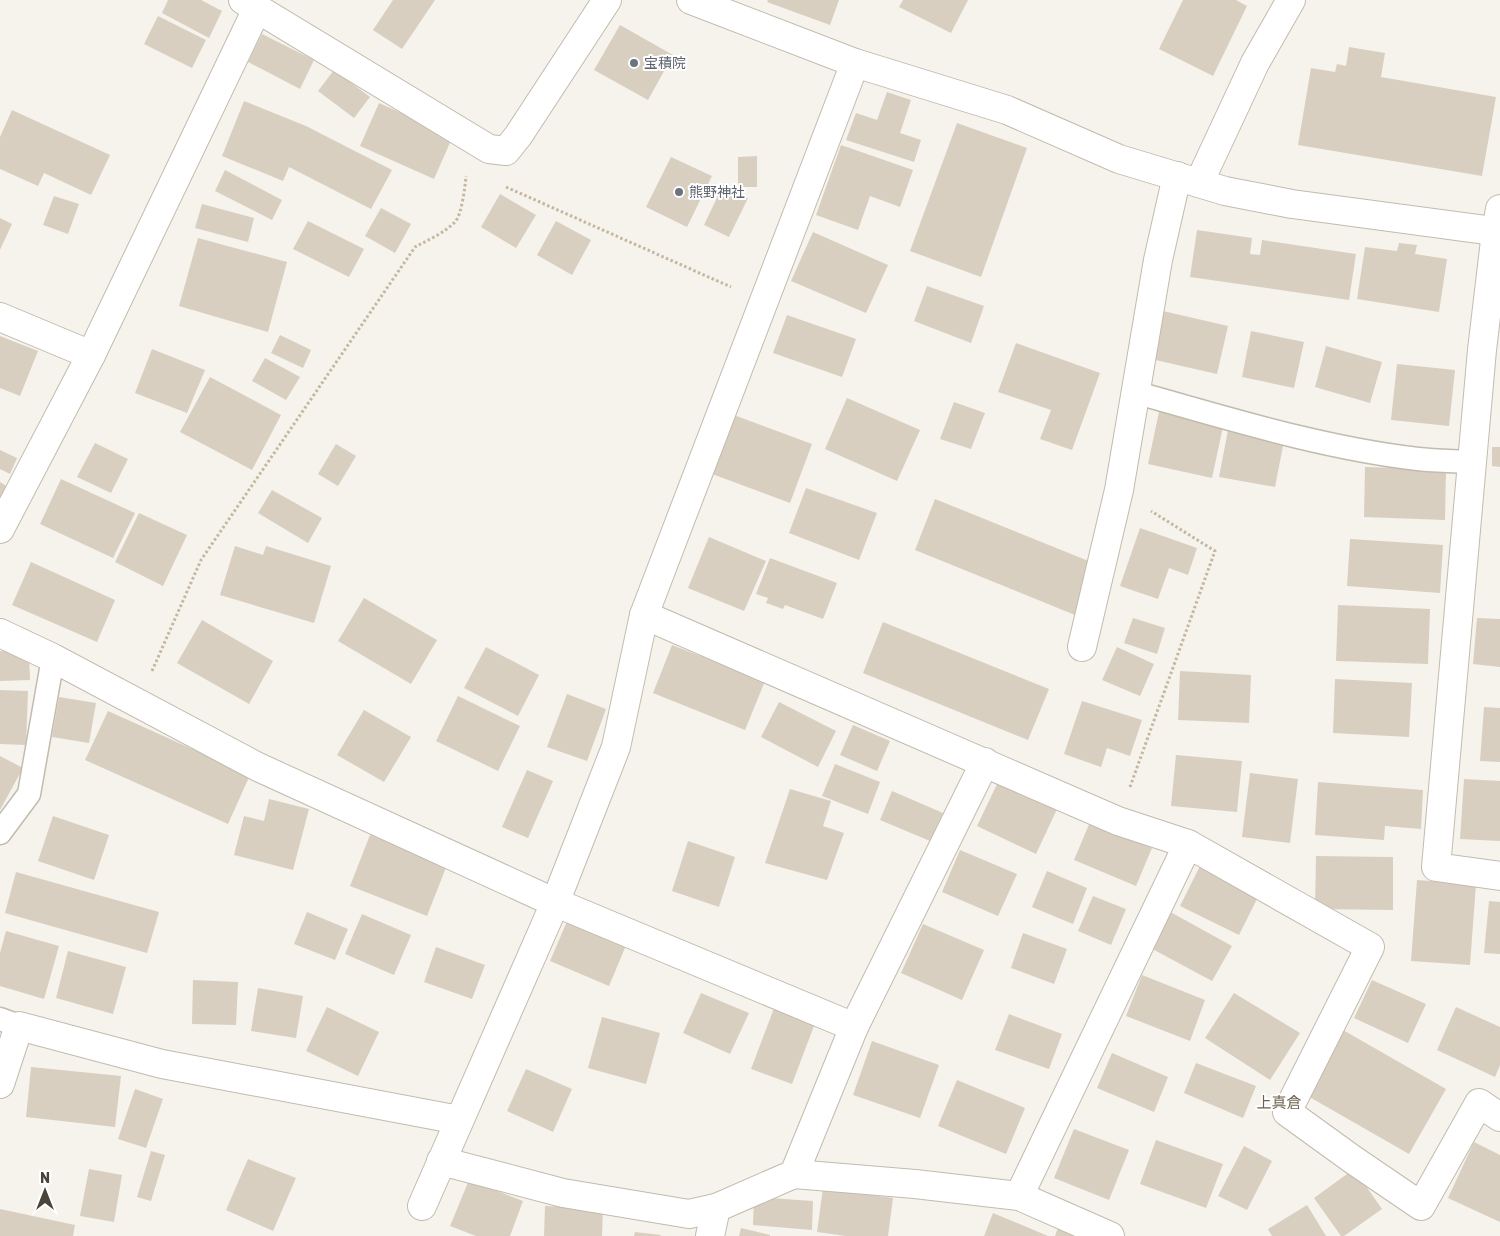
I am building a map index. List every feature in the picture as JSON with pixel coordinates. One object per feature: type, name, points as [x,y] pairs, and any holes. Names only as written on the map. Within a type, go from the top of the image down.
[{"type":"street","points":[[0,529],[91,355],[250,5],[489,149],[506,151],[518,136],[607,0]]},
{"type":"street","points":[[691,0],[855,63],[1007,110],[1119,159],[1225,191],[1292,204],[1499,224],[1482,350],[1436,867],[1500,876]]},
{"type":"street","points":[[1082,647],[1119,490],[1134,392],[1158,260],[1188,180],[1291,0]]},
{"type":"street","points":[[422,1206],[555,903],[616,747],[644,616],[855,63]]},
{"type":"street","points":[[0,317],[91,355]]},
{"type":"street","points":[[644,616],[1118,821],[1188,844],[1370,947],[1287,1112],[1420,1206],[1479,1104],[1500,1117]]},
{"type":"street","points":[[0,633],[53,658],[258,766],[555,903],[854,1026]]},
{"type":"street","points":[[794,1174],[854,1026],[985,762]]},
{"type":"street","points":[[1020,1196],[1188,844]]},
{"type":"street","points":[[0,1084],[10,1022],[162,1064],[459,1120]]},
{"type":"street","points":[[441,1161],[563,1193],[689,1214],[716,1208],[794,1174],[915,1184],[1020,1196],[1110,1236]]},
{"type":"street","points":[[710,1236],[716,1208]]},
{"type":"lane","points":[[1134,392],[1236,421],[1338,445],[1419,459],[1472,462]]},
{"type":"lane","points":[[0,834],[29,794],[53,658]]},
{"type":"path","points":[[138,704],[201,560],[414,247],[437,235],[457,221],[467,170],[463,133]]},
{"type":"path","points":[[502,185],[764,301]]},
{"type":"path","points":[[1118,821],[1215,552],[1119,490]]},
{"type":"building","points":[[168,0],[201,0],[222,11],[209,38],[162,13]]},
{"type":"building","points":[[393,0],[435,0],[402,49],[373,30]]},
{"type":"building","points":[[768,0],[839,0],[830,25],[767,2]]},
{"type":"building","points":[[903,0],[968,0],[951,33],[899,7]]},
{"type":"building","points":[[1183,0],[1236,0],[1247,6],[1213,76],[1159,49]]},
{"type":"building","points":[[158,16],[206,40],[192,68],[144,44]]},
{"type":"building","name":"宝積院","points":[[620,25],[673,55],[648,100],[594,70]]},
{"type":"building","points":[[262,34],[314,60],[300,89],[248,62]]},
{"type":"building","points":[[1349,47],[1385,53],[1381,77],[1496,97],[1482,176],[1298,145],[1311,68],[1335,72],[1337,64],[1346,66]]},
{"type":"building","points":[[334,70],[370,97],[354,118],[318,91]]},
{"type":"building","points":[[887,92],[911,100],[900,133],[921,140],[914,162],[846,140],[856,113],[877,120]]},
{"type":"building","points":[[244,101],[306,126],[392,170],[371,209],[289,167],[283,181],[222,156]]},
{"type":"building","points":[[379,103],[453,136],[434,179],[360,146]]},
{"type":"building","points":[[12,110],[110,155],[91,195],[44,173],[38,186],[0,169],[0,137]]},
{"type":"building","points":[[957,123],[1027,148],[981,277],[910,251]]},
{"type":"building","points":[[841,145],[913,170],[900,207],[870,196],[858,230],[816,215]]},
{"type":"building","points":[[757,156],[757,187],[738,187],[738,157]]},
{"type":"building","name":"熊野神社","points":[[671,157],[712,176],[687,227],[646,207]]},
{"type":"building","points":[[225,170],[282,200],[272,220],[215,191]]},
{"type":"building","points":[[723,185],[748,198],[729,237],[704,225]]},
{"type":"building","points":[[500,194],[536,215],[516,248],[481,227]]},
{"type":"building","points":[[54,196],[79,204],[68,234],[43,225]]},
{"type":"building","points":[[202,204],[254,218],[248,242],[195,228]]},
{"type":"building","points":[[381,208],[411,224],[395,253],[365,236]]},
{"type":"building","points":[[0,218],[12,224],[0,250]]},
{"type":"building","points":[[308,221],[364,249],[349,277],[293,249]]},
{"type":"building","points":[[556,221],[591,240],[572,275],[537,255]]},
{"type":"building","points":[[1197,230],[1252,238],[1250,254],[1260,255],[1262,240],[1356,254],[1349,300],[1190,277]]},
{"type":"building","points":[[813,232],[888,265],[866,313],[791,281]]},
{"type":"building","points":[[198,238],[287,262],[268,332],[179,306]]},
{"type":"building","points":[[1399,243],[1417,245],[1415,254],[1447,259],[1439,312],[1357,299],[1365,247],[1397,251]]},
{"type":"building","points":[[927,286],[984,306],[971,343],[914,321]]},
{"type":"building","points":[[1163,311],[1228,326],[1217,374],[1151,359]]},
{"type":"building","points":[[787,315],[856,339],[842,377],[773,353]]},
{"type":"building","points":[[1251,331],[1304,342],[1294,388],[1242,377]]},
{"type":"building","points":[[280,335],[311,350],[303,368],[271,353]]},
{"type":"building","points":[[0,336],[38,351],[20,396],[0,388]]},
{"type":"building","points":[[1016,343],[1100,373],[1072,450],[1040,439],[1051,410],[998,392]]},
{"type":"building","points":[[1326,346],[1382,362],[1370,403],[1315,387]]},
{"type":"building","points":[[152,349],[205,370],[187,413],[135,393]]},
{"type":"building","points":[[265,358],[300,377],[286,400],[252,381]]},
{"type":"building","points":[[1397,364],[1455,370],[1449,426],[1391,420]]},
{"type":"building","points":[[210,377],[281,415],[252,470],[180,432]]},
{"type":"building","points":[[847,398],[920,430],[897,481],[825,449]]},
{"type":"building","points":[[954,402],[985,413],[971,449],[940,439]]},
{"type":"building","points":[[1160,407],[1224,422],[1212,478],[1148,464]]},
{"type":"building","points":[[734,415],[812,444],[790,503],[712,474]]},
{"type":"building","points":[[1228,430],[1284,441],[1275,487],[1219,477]]},
{"type":"building","points":[[95,443],[128,459],[111,493],[77,477]]},
{"type":"building","points":[[336,444],[356,456],[338,486],[318,474]]},
{"type":"building","points":[[1492,447],[1500,447],[1500,467],[1492,466]]},
{"type":"building","points":[[0,450],[17,458],[10,474],[0,469]]},
{"type":"building","points":[[1365,467],[1446,469],[1445,520],[1364,517]]},
{"type":"building","points":[[61,479],[135,513],[113,558],[40,524]]},
{"type":"building","points":[[0,482],[11,489],[0,505]]},
{"type":"building","points":[[806,488],[877,513],[859,560],[789,533]]},
{"type":"building","points":[[272,490],[322,518],[308,543],[258,513]]},
{"type":"building","points":[[935,499],[1096,564],[1075,615],[915,550]]},
{"type":"building","points":[[139,513],[187,535],[163,586],[115,562]]},
{"type":"building","points":[[1140,528],[1197,548],[1188,575],[1169,568],[1158,599],[1120,586]]},
{"type":"building","points":[[709,537],[766,561],[744,611],[688,588]]},
{"type":"building","points":[[1350,539],[1443,545],[1440,593],[1347,586]]},
{"type":"building","points":[[235,546],[263,555],[266,546],[331,566],[314,623],[220,595]]},
{"type":"building","points":[[770,558],[837,583],[823,619],[785,605],[783,609],[766,603],[768,598],[756,594]]},
{"type":"building","points":[[31,562],[115,600],[97,642],[12,605]]},
{"type":"building","points":[[364,598],[437,640],[411,684],[338,641]]},
{"type":"building","points":[[1338,605],[1430,609],[1428,664],[1336,661]]},
{"type":"building","points":[[1133,618],[1165,628],[1157,654],[1124,643]]},
{"type":"building","points":[[1477,618],[1500,619],[1500,667],[1473,664]]},
{"type":"building","points":[[202,620],[273,661],[249,704],[177,663]]},
{"type":"building","points":[[883,622],[1049,689],[1028,740],[863,673]]},
{"type":"building","points":[[672,645],[765,681],[745,730],[653,693]]},
{"type":"building","points":[[486,647],[539,675],[518,716],[464,688]]},
{"type":"building","points":[[1117,647],[1154,664],[1140,696],[1102,680]]},
{"type":"building","points":[[0,651],[29,652],[30,680],[0,681]]},
{"type":"building","points":[[1180,671],[1251,675],[1249,723],[1178,720]]},
{"type":"building","points":[[1335,679],[1412,683],[1409,737],[1333,733]]},
{"type":"building","points":[[0,690],[28,691],[26,745],[0,744]]},
{"type":"building","points":[[567,694],[606,709],[587,761],[547,747]]},
{"type":"building","points":[[458,696],[520,726],[498,771],[436,741]]},
{"type":"building","points":[[59,697],[96,703],[89,743],[52,737]]},
{"type":"building","points":[[1082,701],[1142,720],[1130,756],[1107,748],[1101,767],[1064,754]]},
{"type":"building","points":[[779,702],[836,731],[818,767],[761,737]]},
{"type":"building","points":[[1484,707],[1500,708],[1500,762],[1480,761]]},
{"type":"building","points":[[364,710],[411,737],[384,782],[337,755]]},
{"type":"building","points":[[108,711],[250,775],[228,824],[85,760]]},
{"type":"building","points":[[853,725],[890,741],[877,771],[840,755]]},
{"type":"building","points":[[1176,755],[1242,761],[1237,812],[1171,806]]},
{"type":"building","points":[[0,756],[23,768],[0,810]]},
{"type":"building","points":[[835,764],[880,782],[868,814],[822,796]]},
{"type":"building","points":[[527,770],[553,781],[528,838],[502,827]]},
{"type":"building","points":[[1250,773],[1298,779],[1290,843],[1242,837]]},
{"type":"building","points":[[1464,779],[1500,781],[1500,841],[1460,839]]},
{"type":"building","points":[[999,780],[1058,807],[1036,854],[977,826]]},
{"type":"building","points":[[1318,782],[1423,790],[1421,829],[1385,826],[1384,840],[1315,835]]},
{"type":"building","points":[[790,789],[831,801],[823,826],[844,833],[827,880],[765,863]]},
{"type":"building","points":[[892,791],[943,813],[930,841],[880,820]]},
{"type":"building","points":[[269,799],[309,809],[293,870],[234,855],[244,816],[264,821]]},
{"type":"building","points":[[53,816],[109,835],[94,880],[38,861]]},
{"type":"building","points":[[1090,822],[1152,848],[1136,886],[1074,860]]},
{"type":"building","points":[[370,835],[447,865],[427,916],[350,886]]},
{"type":"building","points":[[688,841],[735,857],[719,907],[672,891]]},
{"type":"building","points":[[960,850],[1017,874],[998,916],[942,892]]},
{"type":"building","points":[[1316,856],[1393,857],[1393,910],[1315,909]]},
{"type":"building","points":[[1200,866],[1259,895],[1239,935],[1180,906]]},
{"type":"building","points":[[1047,871],[1087,888],[1073,924],[1032,907]]},
{"type":"building","points":[[16,872],[159,912],[147,953],[5,913]]},
{"type":"building","points":[[1417,880],[1476,884],[1470,965],[1411,961]]},
{"type":"building","points":[[1093,896],[1126,909],[1111,945],[1078,931]]},
{"type":"building","points":[[1489,901],[1500,902],[1500,954],[1484,953]]},
{"type":"building","points":[[1165,909],[1232,946],[1212,981],[1145,945]]},
{"type":"building","points":[[307,912],[348,929],[335,960],[294,944]]},
{"type":"building","points":[[571,912],[630,936],[609,986],[550,961]]},
{"type":"building","points":[[362,914],[411,935],[394,975],[345,954]]},
{"type":"building","points":[[923,924],[984,950],[962,1000],[901,973]]},
{"type":"building","points":[[6,931],[59,946],[44,999],[0,986],[0,953]]},
{"type":"building","points":[[1023,933],[1067,949],[1054,984],[1011,968]]},
{"type":"building","points":[[436,947],[485,965],[472,999],[424,982]]},
{"type":"building","points":[[68,951],[126,967],[113,1014],[56,998]]},
{"type":"building","points":[[1142,975],[1205,1000],[1190,1041],[1126,1016]]},
{"type":"building","points":[[193,980],[238,982],[236,1025],[192,1024]]},
{"type":"building","points":[[1372,980],[1426,1004],[1408,1043],[1354,1018]]},
{"type":"building","points":[[258,988],[303,996],[296,1038],[251,1031]]},
{"type":"building","points":[[701,993],[749,1013],[730,1054],[683,1033]]},
{"type":"building","points":[[1234,993],[1300,1033],[1270,1080],[1205,1038]]},
{"type":"building","points":[[776,1003],[817,1018],[792,1084],[751,1069]]},
{"type":"building","points":[[327,1007],[379,1032],[358,1076],[306,1051]]},
{"type":"building","points":[[1456,1007],[1500,1027],[1500,1065],[1495,1077],[1437,1050]]},
{"type":"building","points":[[1009,1014],[1062,1034],[1049,1069],[995,1050]]},
{"type":"building","points":[[602,1017],[660,1033],[646,1084],[588,1068]]},
{"type":"building","points":[[1343,1030],[1446,1089],[1409,1154],[1306,1095]]},
{"type":"building","points":[[872,1041],[939,1065],[920,1118],[853,1095]]},
{"type":"building","points":[[1112,1053],[1168,1077],[1154,1112],[1097,1088]]},
{"type":"building","points":[[1196,1063],[1256,1086],[1243,1118],[1184,1093]]},
{"type":"building","points":[[31,1067],[121,1076],[115,1127],[26,1117]]},
{"type":"building","points":[[526,1069],[572,1089],[553,1132],[507,1111]]},
{"type":"building","points":[[957,1080],[1025,1108],[1006,1154],[938,1126]]},
{"type":"building","points":[[135,1089],[163,1099],[146,1148],[118,1139]]},
{"type":"building","points":[[1074,1129],[1129,1150],[1109,1200],[1054,1178]]},
{"type":"building","points":[[1156,1140],[1223,1164],[1206,1208],[1140,1184]]},
{"type":"building","points":[[1474,1142],[1500,1155],[1500,1222],[1448,1198]]},
{"type":"building","points":[[1244,1146],[1272,1161],[1247,1210],[1218,1196]]},
{"type":"building","points":[[151,1151],[165,1155],[151,1201],[137,1197]]},
{"type":"building","points":[[248,1159],[296,1178],[273,1231],[226,1210]]},
{"type":"building","points":[[89,1169],[122,1175],[114,1222],[80,1216]]},
{"type":"building","points":[[1354,1169],[1382,1209],[1344,1236],[1341,1236],[1314,1198]]},
{"type":"building","points":[[469,1180],[523,1201],[510,1236],[476,1236],[450,1226]]},
{"type":"building","points":[[823,1188],[893,1198],[888,1236],[846,1236],[817,1232]]},
{"type":"building","points":[[754,1197],[813,1201],[812,1230],[753,1225]]},
{"type":"building","points":[[1307,1205],[1326,1236],[1272,1236],[1268,1229]]},
{"type":"building","points":[[545,1206],[603,1208],[602,1236],[544,1236]]},
{"type":"building","points":[[0,1209],[75,1225],[73,1236],[0,1236]]},
{"type":"building","points":[[993,1213],[1048,1236],[984,1236]]},
{"type":"building","points":[[741,1228],[770,1235],[770,1236],[739,1236]]},
{"type":"building","points":[[1058,1228],[1077,1236],[1055,1236]]},
{"type":"building","points":[[635,1232],[661,1235],[634,1236]]},
{"type":"place","name":"宝積院","points":[[634,63]]},
{"type":"place","name":"熊野神社","points":[[679,192]]},
{"type":"district","name":"上真倉","points":[[1279,1103]]}]
